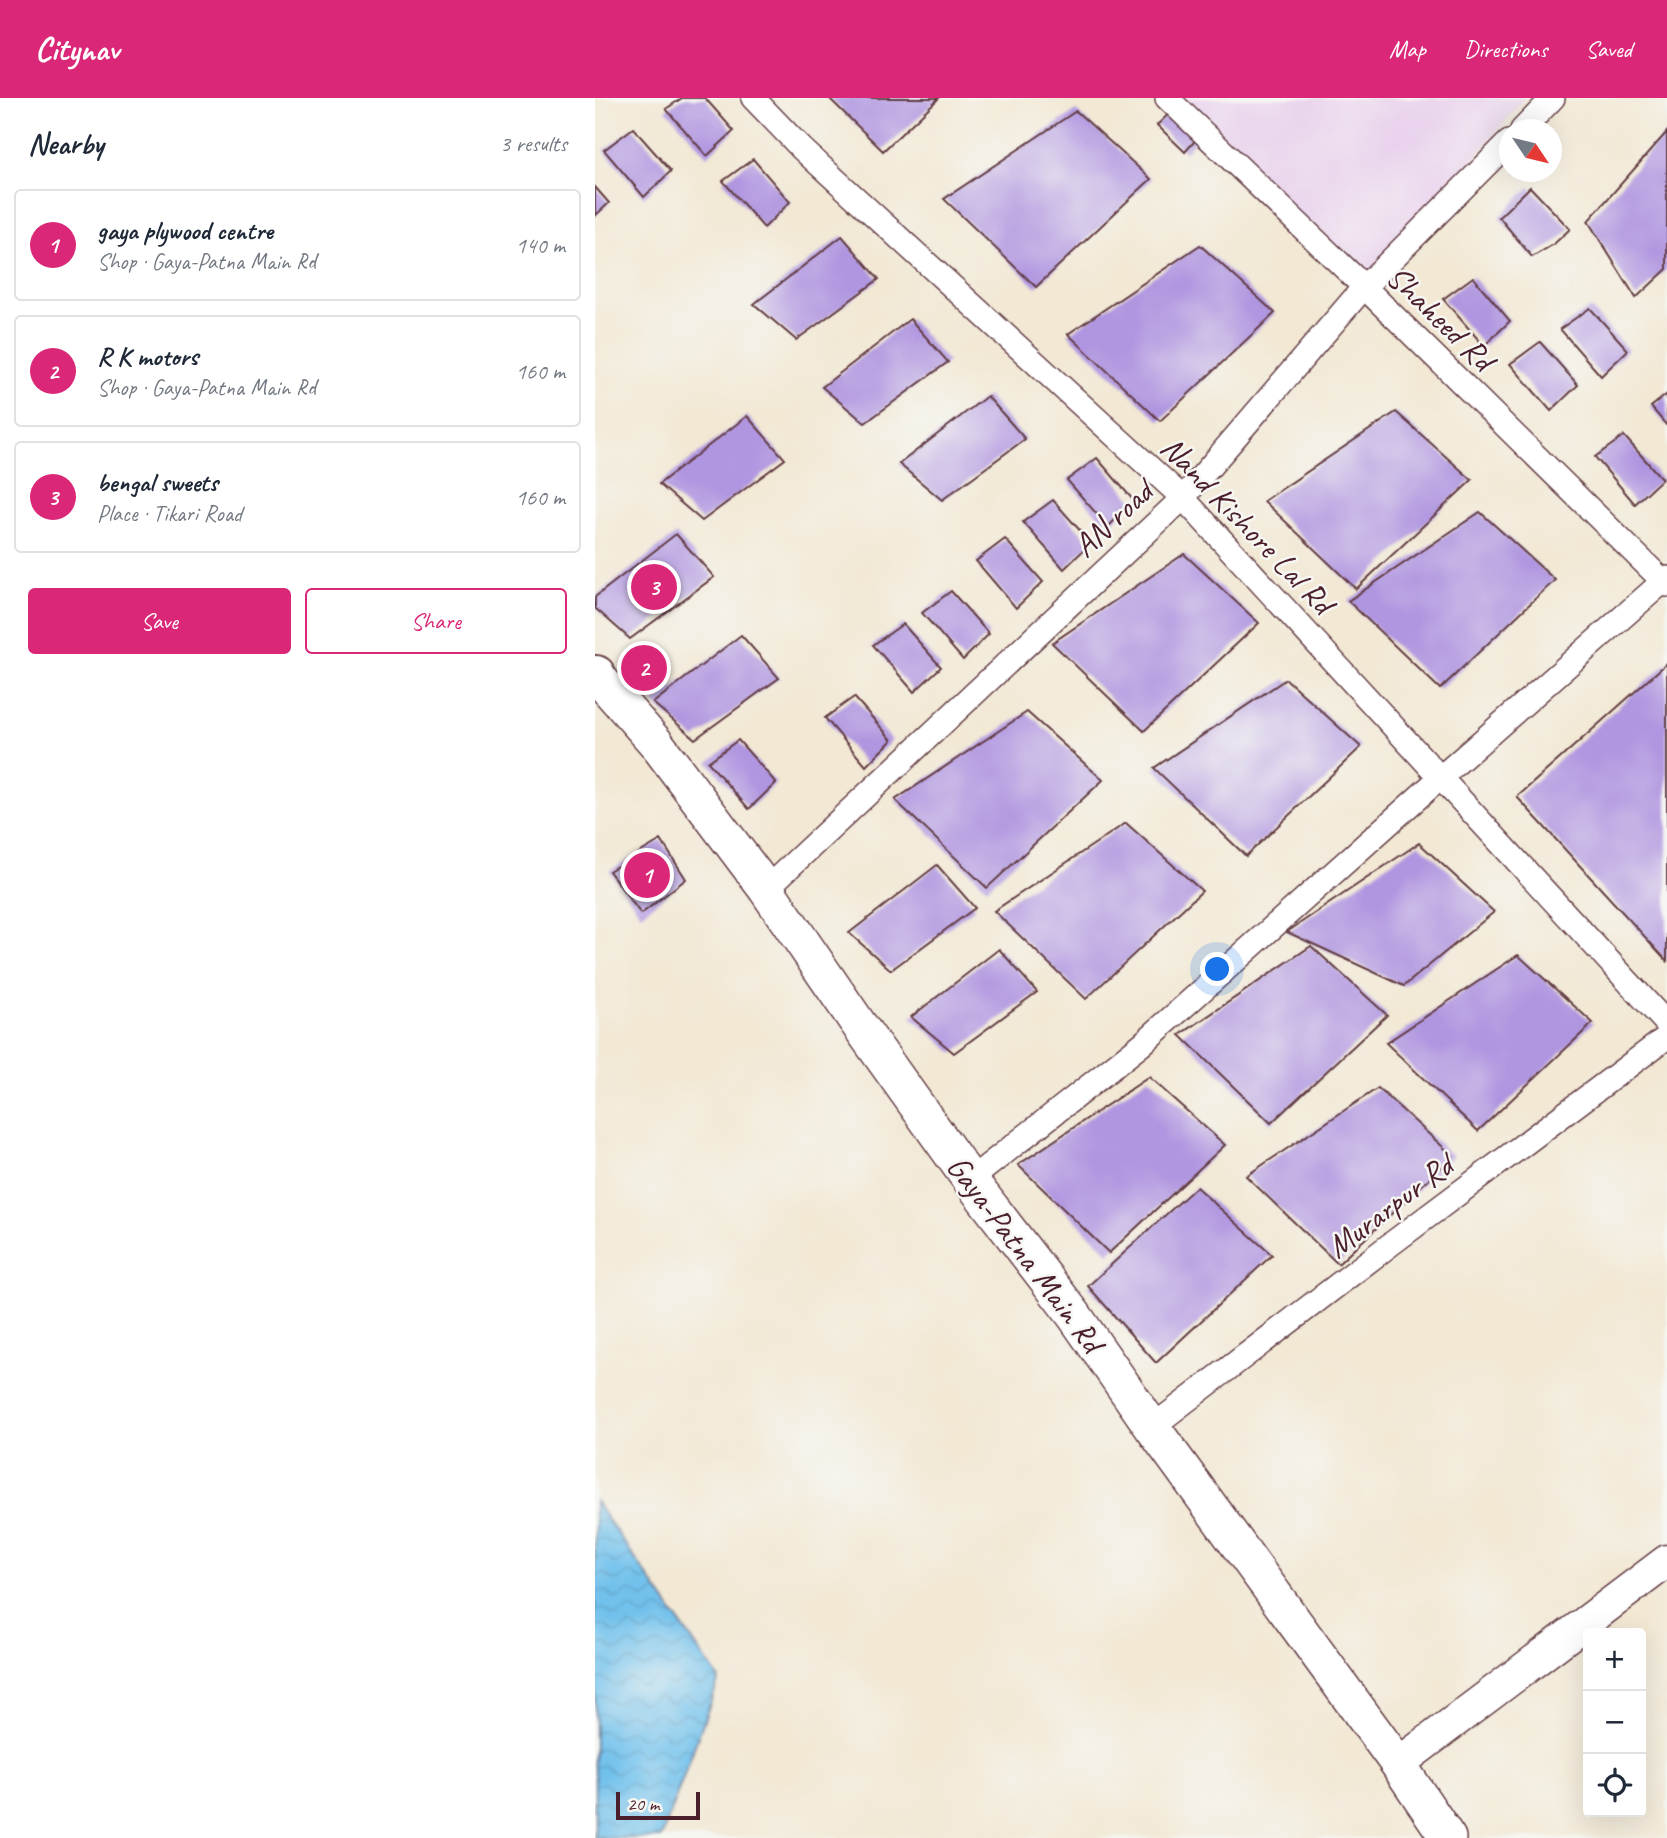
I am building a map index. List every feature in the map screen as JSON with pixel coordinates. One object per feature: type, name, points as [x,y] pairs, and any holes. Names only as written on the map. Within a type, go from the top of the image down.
[{"type":"main road","name":"Gaya-Patna Main Rd","points":[[595,675],[656,743],[766,889],[970,1180],[1074,1315],[1152,1427],[1398,1764],[1448,1838]]},
{"type":"street","name":"Nand Kishore Lal Rd","points":[[754,98],[802,149],[1183,498],[1667,1024]]},
{"type":"street","name":"Shaheed Rd","points":[[1167,98],[1666,582]]},
{"type":"street","points":[[1533,119],[1553,98]]},
{"type":"street","name":"AN road","points":[[766,889],[1183,498],[1364,287],[1499,153]]},
{"type":"street","points":[[970,1180],[1142,1044],[1441,777],[1666,582]]},
{"type":"street","name":"Murarpur Rd","points":[[1152,1427],[1667,1037]]},
{"type":"street","points":[[1398,1764],[1667,1561]]},
{"type":"shaded area","points":[[1168,98],[1525,98],[1507,119],[1499,119],[1499,129],[1375,277],[1353,276]]},
{"type":"water","points":[[595,1501],[719,1679],[661,1838],[595,1838]]},
{"type":"building","points":[[682,98],[705,98],[734,131],[707,156],[666,109]]},
{"type":"building","points":[[829,98],[939,98],[883,151]]},
{"type":"building","points":[[1174,109],[1201,134],[1185,152],[1157,125]]},
{"type":"building","points":[[1076,111],[1151,179],[1036,287],[944,199]]},
{"type":"building","points":[[633,128],[671,171],[644,197],[604,150]]},
{"type":"building","points":[[1667,132],[1667,269],[1636,298],[1588,221]]},
{"type":"building","points":[[753,159],[790,202],[764,228],[723,181]]},
{"type":"building","points":[[595,187],[609,203],[595,216]]},
{"type":"building","points":[[1530,187],[1570,229],[1554,244],[1532,257],[1499,217]]},
{"type":"building","points":[[842,236],[879,279],[796,340],[754,304]]},
{"type":"building","points":[[1200,245],[1275,313],[1160,421],[1068,334]]},
{"type":"building","points":[[1473,277],[1510,321],[1484,346],[1443,299]]},
{"type":"building","points":[[1590,308],[1628,350],[1601,376],[1560,329]]},
{"type":"building","points":[[910,319],[948,362],[865,423],[822,387]]},
{"type":"building","points":[[1540,342],[1578,385],[1551,411],[1510,364]]},
{"type":"building","points":[[1667,394],[1667,426],[1651,407]]},
{"type":"building","points":[[987,396],[1025,439],[942,500],[899,464]]},
{"type":"building","points":[[1396,412],[1472,480],[1356,589],[1264,501]]},
{"type":"building","points":[[747,416],[785,459],[702,521],[659,484]]},
{"type":"building","points":[[1624,436],[1662,479],[1635,504],[1595,457]]},
{"type":"building","points":[[1097,458],[1134,501],[1108,527],[1067,480]]},
{"type":"building","points":[[1053,500],[1091,543],[1064,569],[1023,522]]},
{"type":"building","points":[[1480,512],[1555,580],[1440,689],[1348,601]]},
{"type":"building","points":[[676,534],[714,577],[630,639],[595,608],[595,597]]},
{"type":"building","points":[[1005,539],[1043,582],[1016,608],[976,561]]},
{"type":"building","points":[[1184,554],[1259,623],[1144,731],[1052,643]]},
{"type":"building","points":[[951,591],[989,634],[963,660],[922,613]]},
{"type":"building","points":[[903,624],[941,667],[914,692],[873,645]]},
{"type":"building","points":[[741,635],[779,678],[695,739],[653,703]]},
{"type":"building","points":[[1667,663],[1667,961],[1517,797]]},
{"type":"building","points":[[1286,679],[1361,747],[1246,856],[1154,768]]},
{"type":"building","points":[[854,697],[892,740],[866,766],[825,718]]},
{"type":"building","points":[[1027,712],[1103,780],[987,888],[895,800]]},
{"type":"building","points":[[738,740],[776,783],[749,809],[708,762]]},
{"type":"building","points":[[1126,823],[1202,891],[1086,999],[994,911]]},
{"type":"building","points":[[661,840],[686,879],[641,914],[609,871]]},
{"type":"building","points":[[1419,843],[1494,912],[1404,986],[1287,932]]},
{"type":"building","points":[[937,865],[975,908],[891,970],[849,933]]},
{"type":"building","points":[[1311,946],[1387,1015],[1271,1123],[1180,1035]]},
{"type":"building","points":[[999,949],[1037,992],[954,1053],[911,1017]]},
{"type":"building","points":[[1518,955],[1593,1023],[1478,1131],[1386,1043]]},
{"type":"building","points":[[1149,1077],[1225,1145],[1109,1253],[1018,1165]]},
{"type":"building","points":[[1378,1088],[1453,1156],[1338,1264],[1246,1176]]},
{"type":"building","points":[[1196,1187],[1272,1255],[1156,1363],[1088,1286]]},
{"type":"place","name":"bengal sweets","points":[[654,587]]},
{"type":"place","name":"R K motors","points":[[644,668]]},
{"type":"place","name":"gaya plywood centre","points":[[647,875]]}]
